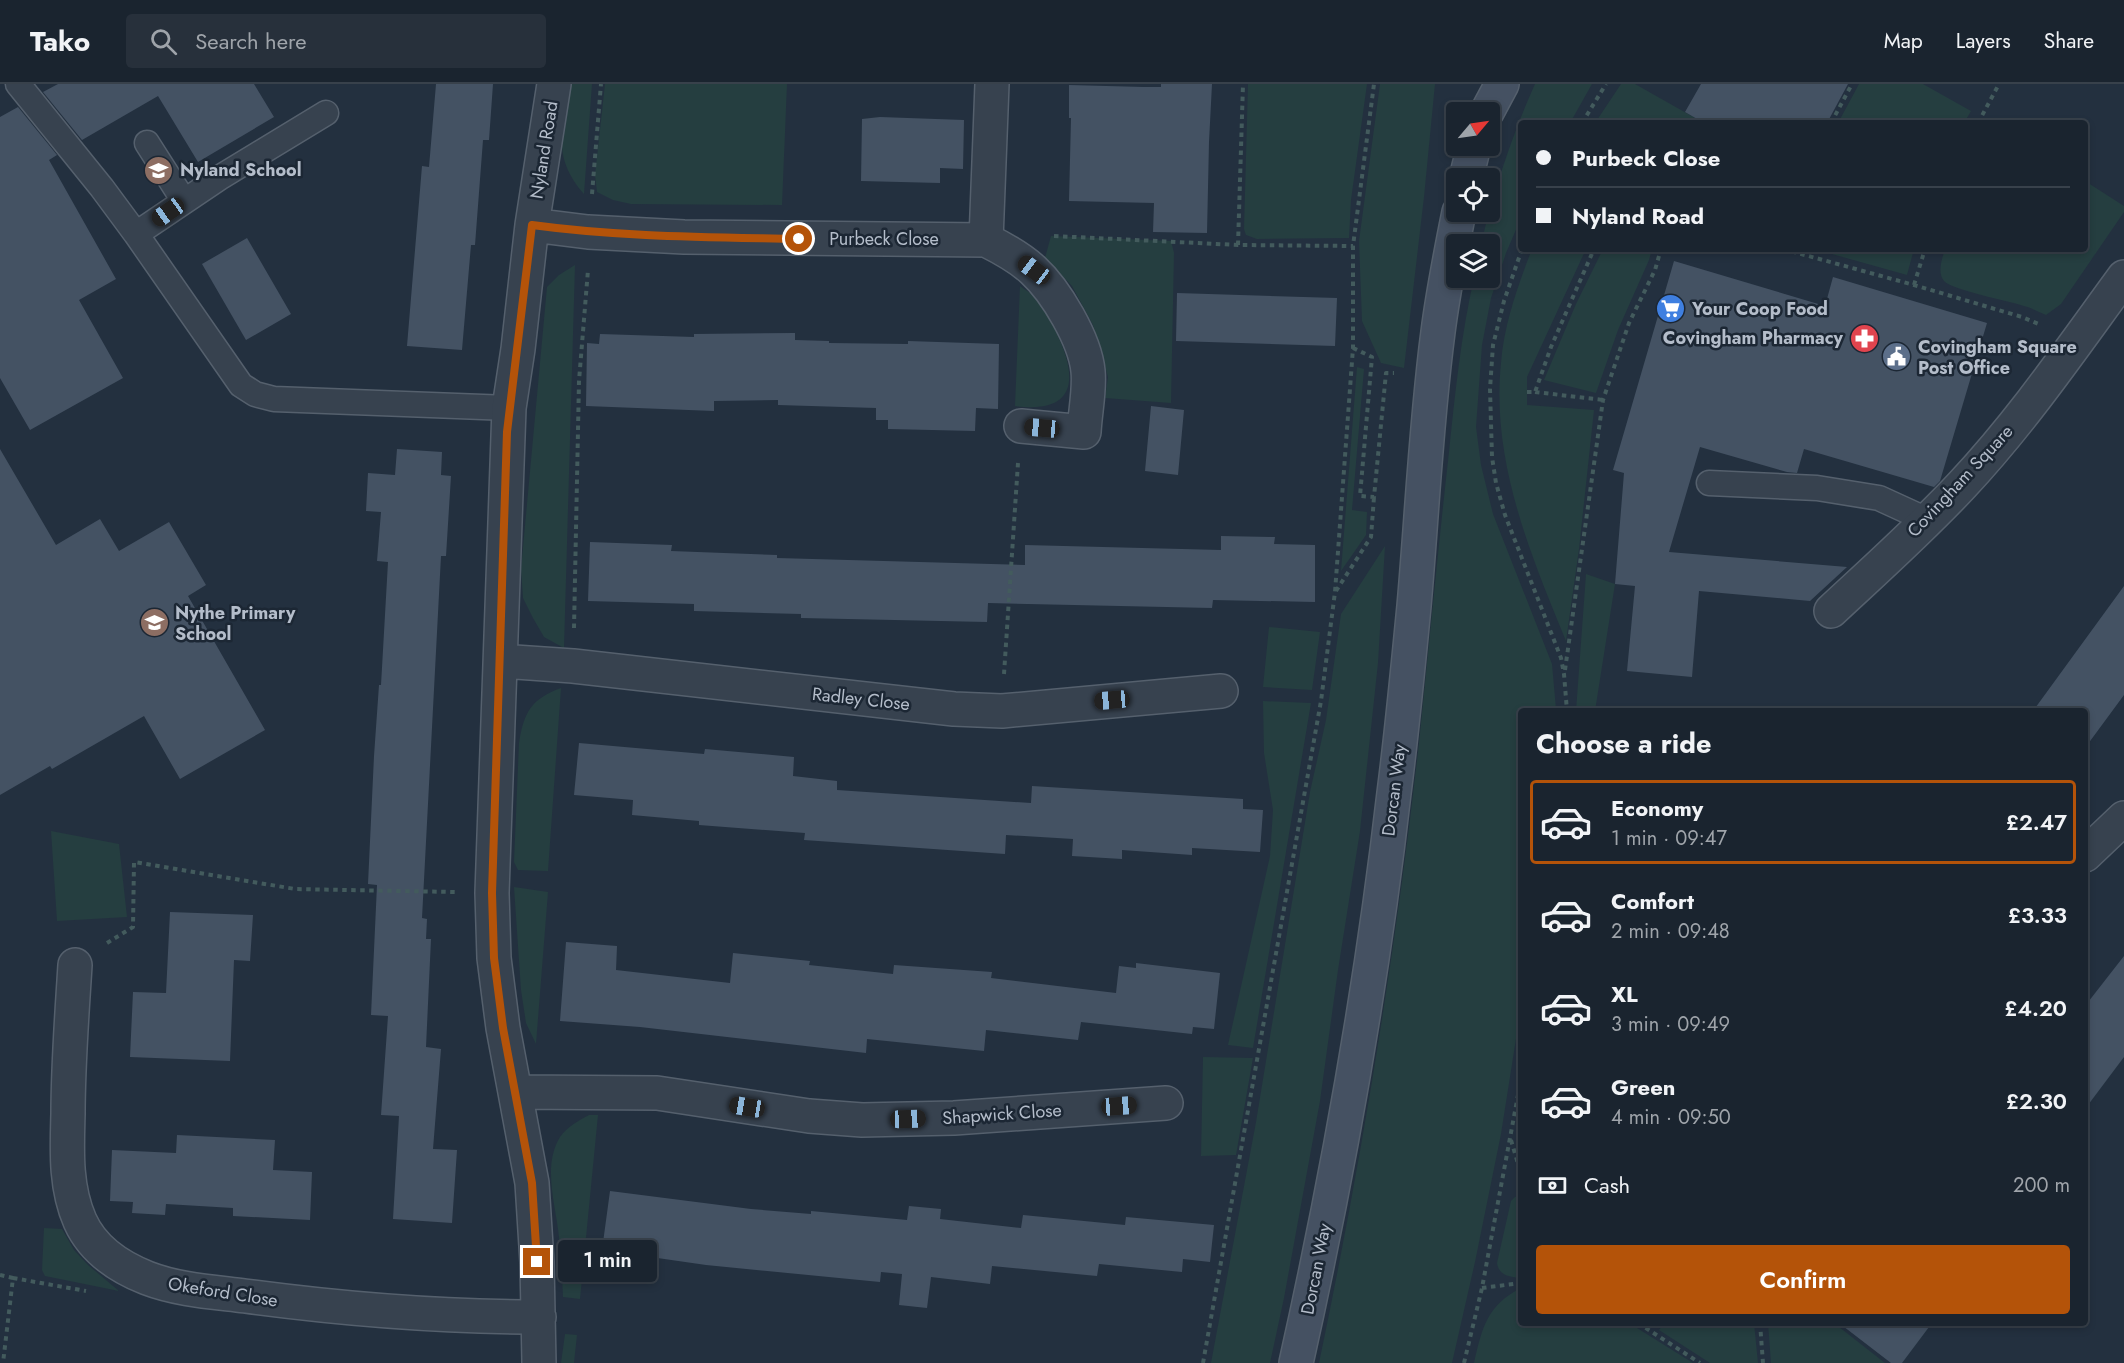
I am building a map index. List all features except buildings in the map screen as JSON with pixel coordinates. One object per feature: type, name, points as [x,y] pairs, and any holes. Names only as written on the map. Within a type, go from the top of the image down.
[{"type":"main road","points":[[1474,84],[1475,102]]},
{"type":"main road","points":[[1492,102],[1502,84]]},
{"type":"main road","name":"Dorcan Way","points":[[1296,1363],[1315,1279],[1343,1131],[1379,909],[1394,794],[1413,609],[1435,352],[1444,288],[1457,222]]},
{"type":"street","name":"Nyland Road","points":[[539,1363],[532,1183],[503,1028],[494,958],[492,893],[501,661],[502,547],[509,408],[532,225],[554,84]]},
{"type":"street","points":[[986,240],[992,84]]},
{"type":"street","name":"Purbeck Close","points":[[532,225],[588,232],[684,237],[986,240],[1003,248],[1034,270],[1048,287],[1061,306],[1083,349],[1088,372],[1084,432],[1021,426]]},
{"type":"street","name":"Covingham Square","points":[[1831,611],[1962,485],[2007,433],[2124,277]]},
{"type":"street","name":"Radley Close","points":[[501,661],[573,666],[954,709],[1002,711],[1221,691]]},
{"type":"street","points":[[2088,852],[2124,818]]},
{"type":"street","name":"Okeford Close","points":[[75,964],[68,1077],[67,1161],[69,1181],[76,1211],[88,1236],[97,1248],[114,1261],[132,1272],[172,1286],[283,1301],[340,1307],[503,1317],[539,1317]]},
{"type":"street","name":"Shapwick Close","points":[[516,1092],[657,1093],[809,1116],[862,1120],[954,1118],[1166,1103]]},
{"type":"lane","points":[[18,84],[102,188],[241,385],[255,394],[274,399],[509,408]]},
{"type":"lane","points":[[136,234],[184,201],[326,113]]},
{"type":"lane","points":[[147,142],[184,201]]},
{"type":"lane","points":[[1709,483],[1817,488],[1879,498],[1927,520]]},
{"type":"path","points":[[573,666],[579,381],[588,273],[588,232],[601,84]]},
{"type":"path","points":[[1238,245],[1243,84]]},
{"type":"path","points":[[1203,1363],[1321,700],[1335,592],[1353,348],[1353,246],[1374,84]]},
{"type":"path","points":[[1584,120],[1606,84]]},
{"type":"path","points":[[1833,120],[1852,84]]},
{"type":"path","points":[[1980,120],[1999,84]]},
{"type":"path","points":[[1051,236],[1238,245],[1353,246]]},
{"type":"path","points":[[1521,252],[1504,301],[1493,345],[1490,389],[1492,457],[1505,515],[1561,658],[1567,708]]},
{"type":"path","points":[[1535,392],[1551,347],[1593,252]]},
{"type":"path","points":[[1564,674],[1603,400],[1629,323],[1655,270],[1660,252]]},
{"type":"path","points":[[1794,252],[2022,317],[2078,340]]},
{"type":"path","points":[[1914,285],[1924,252]]},
{"type":"path","points":[[1353,348],[1372,357],[1360,496],[1374,497]]},
{"type":"path","points":[[1335,592],[1371,537],[1386,373],[1394,374]]},
{"type":"path","points":[[1527,392],[1603,400]]},
{"type":"path","points":[[1002,711],[1021,426]]},
{"type":"path","points":[[75,964],[133,927],[134,862],[295,889],[492,893]]},
{"type":"path","points":[[1464,1363],[1482,1288],[1518,1097]]},
{"type":"path","points":[[1511,1139],[1518,1164]]},
{"type":"path","points":[[0,1275],[13,1278],[3,1363]]},
{"type":"path","points":[[1482,1288],[1518,1283]]},
{"type":"path","points":[[1642,1326],[1700,1363]]},
{"type":"path","points":[[1760,1326],[1763,1363]]},
{"type":"green space","points":[[571,84],[592,84],[584,194],[567,167],[563,154],[562,129]]},
{"type":"green space","points":[[605,84],[787,84],[782,205],[631,204],[613,200],[597,192],[595,175]]},
{"type":"green space","points":[[1248,84],[1367,84],[1351,200],[1349,238],[1257,239],[1246,235],[1244,229]]},
{"type":"green space","points":[[1380,84],[1435,84],[1404,368],[1381,363],[1362,321],[1359,241]]},
{"type":"green space","points":[[1535,84],[1592,84],[1572,120],[1520,120]]},
{"type":"green space","points":[[1621,84],[1635,84],[1699,120],[1597,120]]},
{"type":"green space","points":[[1859,84],[1923,84],[1971,111],[1966,120],[1840,120]]},
{"type":"green space","points":[[1518,126],[1518,225],[1500,271],[1500,234],[1484,234],[1487,222],[1500,222],[1500,176]]},
{"type":"green space","points":[[2088,183],[2124,206],[2124,212],[2061,304],[2046,315],[2027,307],[1949,284],[1942,277],[1940,270],[1944,252],[2088,252]]},
{"type":"green space","points":[[1051,236],[1171,241],[1174,253],[1171,403],[1105,398],[1108,377],[1093,325],[1072,286],[1045,258]]},
{"type":"green space","points":[[1531,252],[1585,252],[1527,377],[1527,405],[1594,410],[1579,549],[1566,641],[1539,574],[1516,506],[1502,435],[1499,399],[1501,363],[1512,305]]},
{"type":"green space","points":[[1602,252],[1651,252],[1618,330],[1596,393],[1544,380],[1576,304]]},
{"type":"green space","points":[[1825,252],[1913,252],[1907,275]]},
{"type":"green space","points":[[575,265],[564,648],[544,637],[533,618],[523,598],[521,569],[547,287],[559,275]]},
{"type":"green space","points":[[1020,286],[1043,304],[1064,351],[1068,366],[1067,390],[1060,399],[1050,405],[1015,406]]},
{"type":"green space","points":[[1472,288],[1494,288],[1482,345],[1476,427],[1481,465],[1493,514],[1552,664],[1556,708],[1518,708],[1518,1026],[1501,1134],[1452,1363],[1319,1363],[1350,1209],[1400,899],[1465,321]]},
{"type":"green space","points":[[1357,367],[1364,369],[1352,510],[1367,512],[1366,535],[1341,571]]},
{"type":"green space","points":[[1385,546],[1378,663],[1360,831],[1320,1101],[1284,1298],[1270,1363],[1211,1363],[1256,1122],[1310,792],[1326,720],[1341,614]]},
{"type":"green space","points":[[1586,574],[1615,584],[1595,708],[1576,708]]},
{"type":"green space","points":[[1269,627],[1320,632],[1312,690],[1263,687]]},
{"type":"green space","points":[[561,688],[548,871],[518,870],[514,862],[519,743],[523,723],[536,702]]},
{"type":"green space","points":[[1263,701],[1311,703],[1253,1048],[1228,1045],[1270,856],[1273,810],[1264,753]]},
{"type":"green space","points":[[51,831],[119,844],[127,917],[57,921]]},
{"type":"green space","points":[[514,887],[548,892],[536,1044],[526,1023],[521,990]]},
{"type":"green space","points":[[1203,1057],[1253,1058],[1236,1155],[1201,1156]]},
{"type":"green space","points":[[589,1115],[598,1115],[580,1299],[563,1297],[551,1173],[555,1148],[560,1137],[569,1127]]},
{"type":"green space","points":[[1518,1196],[1518,1278],[1500,1271],[1497,1263],[1511,1201]]},
{"type":"green space","points":[[44,1228],[62,1229],[74,1250],[119,1291],[45,1276],[42,1270]]},
{"type":"green space","points":[[1518,1290],[1518,1326],[1634,1326],[1693,1363],[1474,1363],[1483,1328],[1493,1310]]},
{"type":"green space","points":[[1662,1326],[1754,1326],[1758,1363],[1710,1363],[1659,1330]]},
{"type":"green space","points":[[1768,1326],[1838,1326],[1885,1363],[1771,1363]]},
{"type":"green space","points":[[565,1334],[577,1335],[574,1363],[561,1363]]},
{"type":"place","name":"Nyland School","points":[[159,170]]},
{"type":"place","name":"Your Coop Food","points":[[1671,309]]},
{"type":"place","name":"Covingham Pharmacy","points":[[1864,338]]},
{"type":"place","name":"Covingham Square Post Office","points":[[1897,357]]},
{"type":"place","name":"Nythe Primary School","points":[[154,623]]},
{"type":"route","points":[[537,1262],[532,1183],[503,1028],[494,958],[492,893],[507,432],[532,225],[588,232],[684,237],[799,239]]}]
